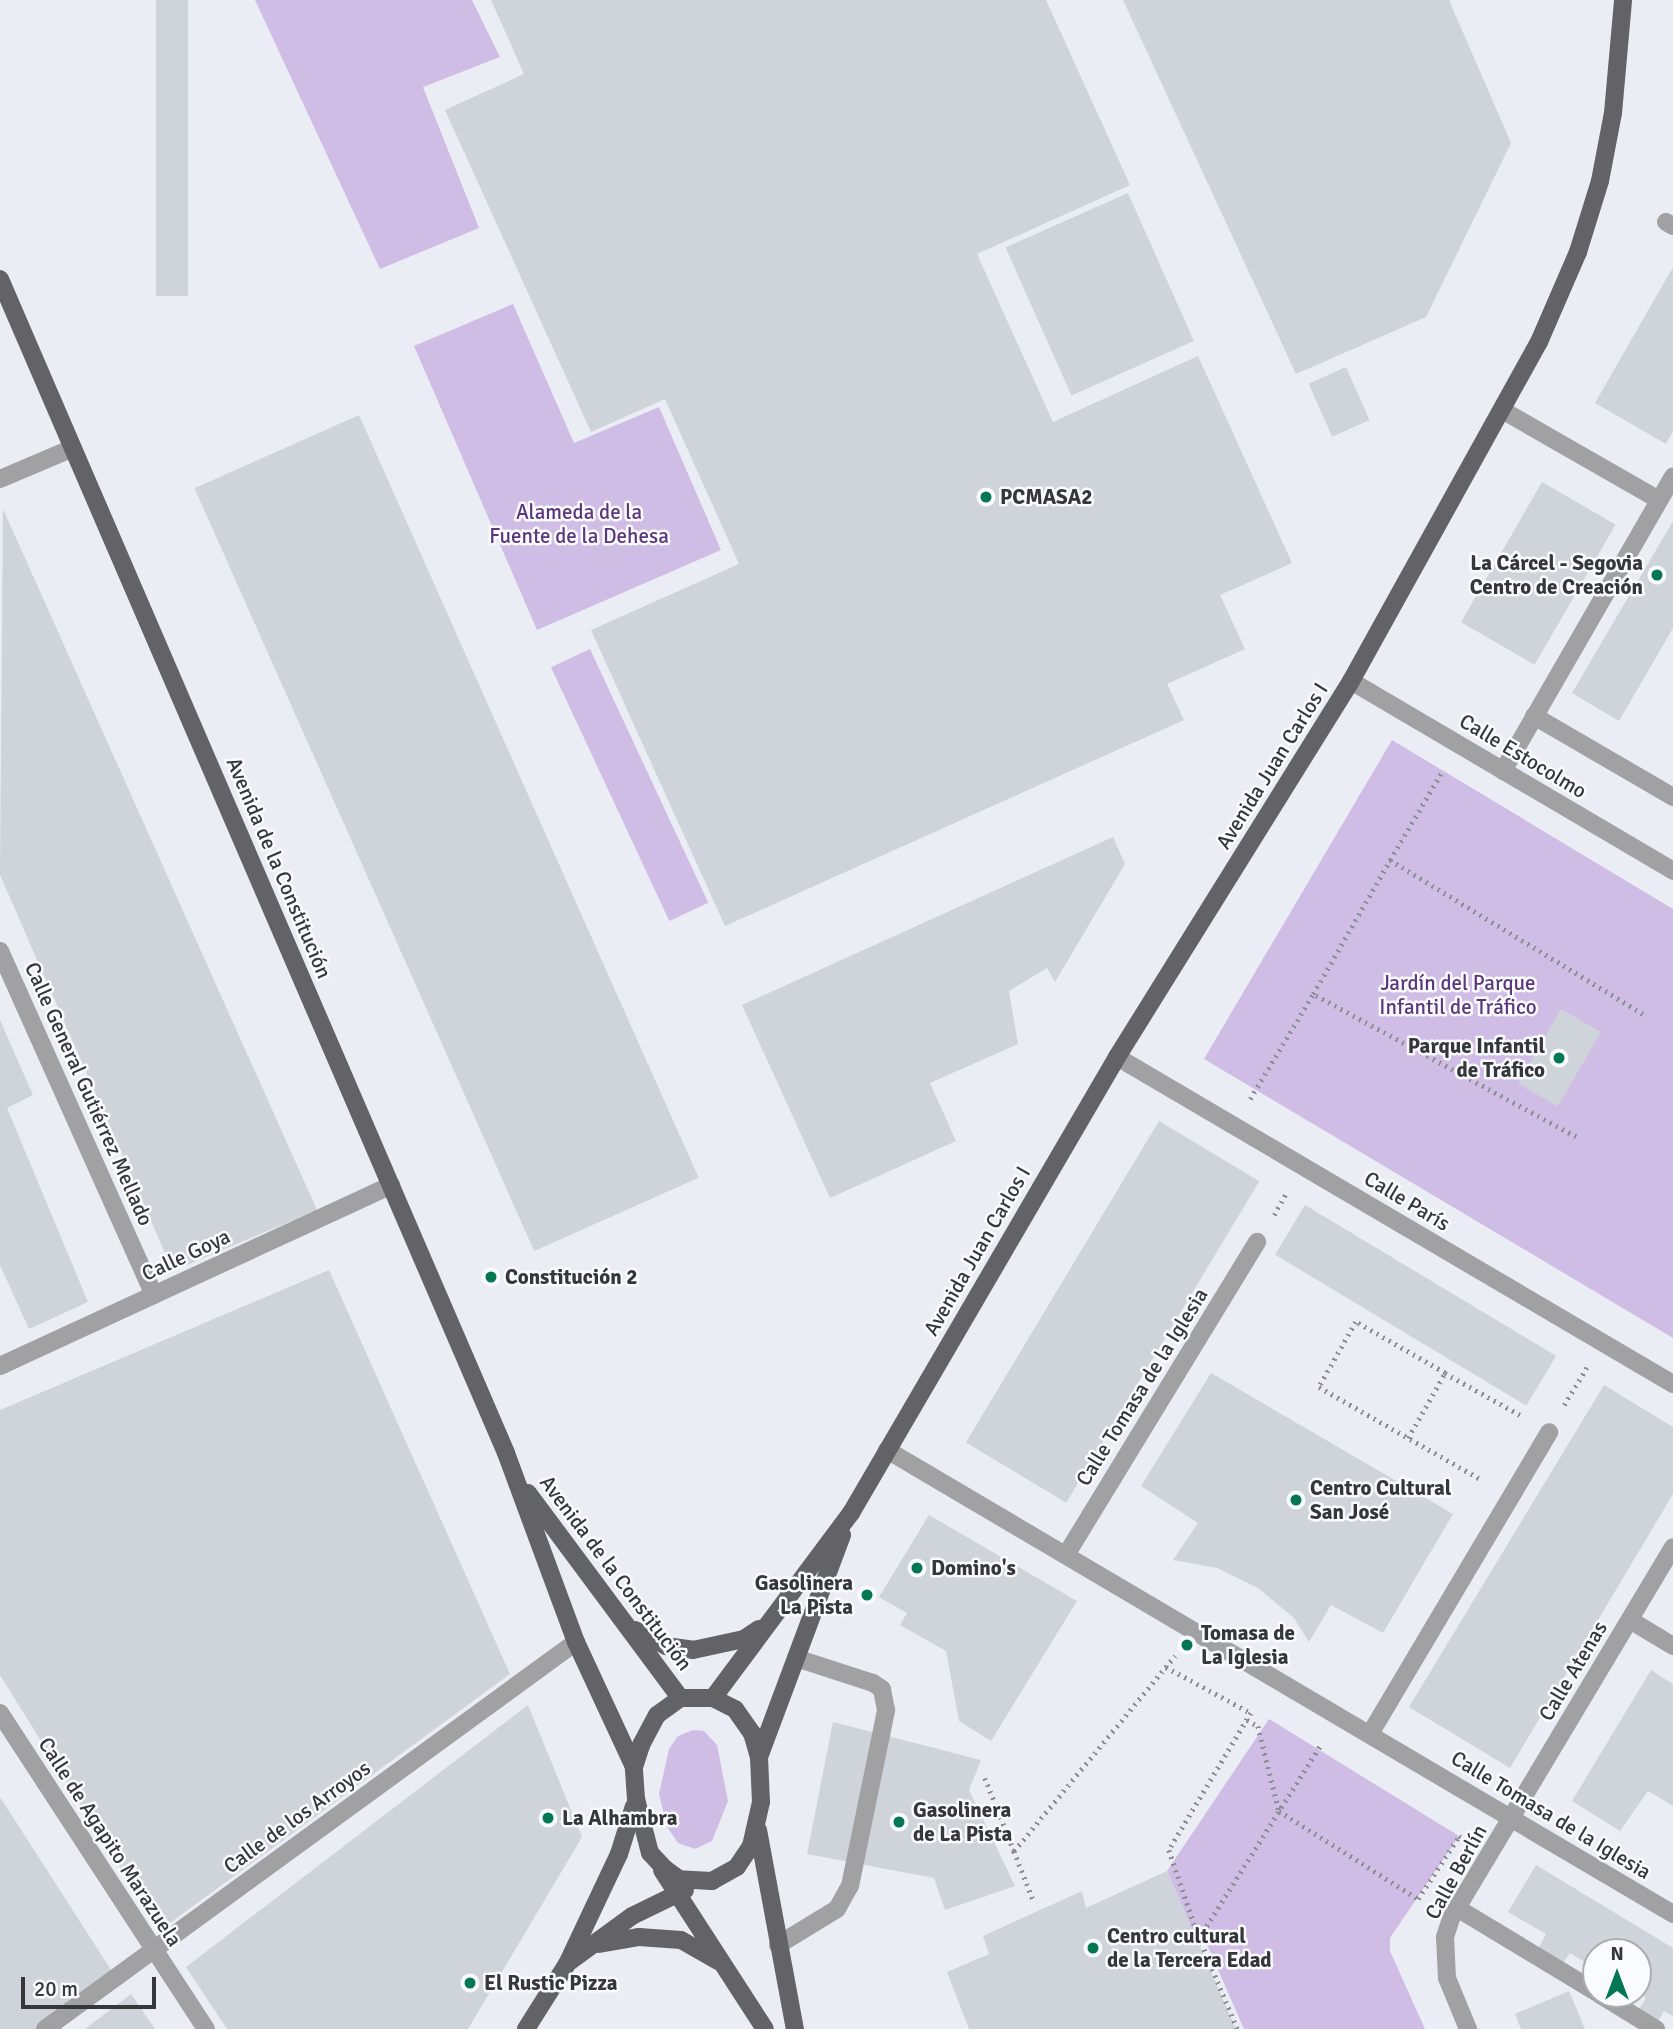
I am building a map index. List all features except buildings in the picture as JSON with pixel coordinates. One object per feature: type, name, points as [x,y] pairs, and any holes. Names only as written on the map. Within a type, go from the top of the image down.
[{"type":"main road","name":"Avenida Juan Carlos I","points":[[713,1698],[851,1513],[1117,1057],[1351,681],[1502,410],[1558,300],[1600,181],[1615,100],[1623,0]]},
{"type":"main road","name":"Avenida de la Constitución","points":[[0,279],[516,1476],[576,1642],[634,1767]]},
{"type":"main road","name":"Avenida de la Constitución","points":[[516,1476],[680,1698]]},
{"type":"main road","name":"Avenida Juan Carlos I","points":[[759,1757],[851,1513]]},
{"type":"main road","points":[[625,1622],[644,1638],[694,1650],[744,1639],[768,1624]]},
{"type":"main road","points":[[765,2029],[650,1853],[636,1799],[634,1767],[651,1722],[680,1698],[713,1698],[740,1715],[759,1757],[758,1827],[795,2029]]},
{"type":"main road","points":[[526,2029],[566,1964],[619,1854],[636,1799]]},
{"type":"main road","points":[[566,1964],[632,1916],[677,1893],[712,1881],[741,1863],[758,1827]]},
{"type":"main road","points":[[650,1853],[679,1879],[712,1881]]},
{"type":"main road","points":[[583,1952],[606,1941],[659,1937],[681,1940],[725,1965]]},
{"type":"street","points":[[1502,410],[1659,500]]},
{"type":"street","points":[[0,480],[73,448]]},
{"type":"street","points":[[1503,771],[1673,476]]},
{"type":"street","name":"Calle Estocolmo","points":[[1351,681],[1673,871]]},
{"type":"street","points":[[1534,716],[1673,797]]},
{"type":"street","name":"Calle General Gutiérrez Mellado","points":[[0,951],[154,1295]]},
{"type":"street","name":"Calle París","points":[[1117,1057],[1673,1384]]},
{"type":"street","name":"Calle Goya","points":[[0,1366],[391,1185]]},
{"type":"street","name":"Calle Tomasa de la Iglesia","points":[[1066,1555],[1257,1242]]},
{"type":"street","points":[[1370,1734],[1549,1432]]},
{"type":"street","name":"Calle Tomasa de la Iglesia","points":[[887,1450],[1673,1914]]},
{"type":"street","name":"Calle Atenas","points":[[1512,1819],[1673,1547]]},
{"type":"street","points":[[1630,1620],[1673,1646]]},
{"type":"street","name":"Calle de los Arroyos","points":[[45,2029],[576,1642]]},
{"type":"street","points":[[778,1945],[837,1909],[850,1886],[886,1710],[882,1689],[873,1683],[796,1658]]},
{"type":"street","name":"Calle de Agapito Marazuela","points":[[0,1713],[152,1951],[206,2029]]},
{"type":"street","name":"Calle Berlín","points":[[1468,2029],[1447,1978],[1445,1937],[1457,1908],[1512,1819]]},
{"type":"street","points":[[1457,1908],[1582,1984]]},
{"type":"street","points":[[1622,2008],[1656,2029]]},
{"type":"path","points":[[1234,1126],[1458,744]]},
{"type":"path","points":[[1390,860],[1647,1016]]},
{"type":"path","points":[[1313,994],[1576,1137]]},
{"type":"path","points":[[1257,1242],[1303,1166]]},
{"type":"path","points":[[1511,1496],[1318,1387],[1356,1322],[1549,1432],[1601,1343]]},
{"type":"path","points":[[1408,1438],[1446,1373]]},
{"type":"path","points":[[1014,1851],[1180,1650]]},
{"type":"path","points":[[1166,1667],[1251,1713],[1170,1850],[1199,1938],[1237,2029]]},
{"type":"path","points":[[1247,1720],[1258,1726],[1279,1811],[1418,1899],[1458,1836],[1490,1856]]},
{"type":"path","points":[[1199,1938],[1326,1734]]},
{"type":"path","points":[[985,1778],[1034,1902]]},
{"type":"green space","points":[[255,0],[472,0],[500,57],[423,87],[479,228],[380,269]]},
{"type":"green space","name":"Alameda de la Fuente de la Dehesa","points":[[513,304],[574,443],[659,407],[721,550],[537,630],[414,346]]},
{"type":"green space","points":[[590,649],[708,903],[669,921],[551,667]]},
{"type":"green space","name":"Jardín del Parque Infantil de Tráfico","points":[[1392,740],[1673,909],[1673,1338],[1204,1059]]},
{"type":"green space","points":[[1269,1719],[1459,1836],[1390,1938],[1390,1951],[1425,2029],[1244,2029],[1205,1940],[1197,1941],[1167,1871]]},
{"type":"green space","points":[[693,1730],[704,1731],[717,1745],[728,1801],[712,1841],[695,1849],[678,1843],[667,1827],[659,1794],[669,1749],[678,1736]]},
{"type":"place","name":"PCMASA2","points":[[986,497]]},
{"type":"place","name":"La Cárcel - Segovia Centro de Creación","points":[[1657,575]]},
{"type":"place","name":"Parque Infantil de Tráfico","points":[[1559,1058]]},
{"type":"place","name":"Constitución 2","points":[[491,1277]]},
{"type":"place","name":"Centro Cultural San José","points":[[1296,1500]]},
{"type":"place","name":"Domino's","points":[[917,1568]]},
{"type":"place","name":"Gasolinera La Pista","points":[[867,1595]]},
{"type":"place","name":"Tomasa de La Iglesia","points":[[1187,1645]]},
{"type":"place","name":"La Alhambra","points":[[548,1818]]},
{"type":"place","name":"Gasolinera de La Pista","points":[[899,1822]]},
{"type":"place","name":"Centro cultural de la Tercera Edad","points":[[1093,1948]]},
{"type":"place","name":"El Rustic Pizza","points":[[470,1983]]}]
